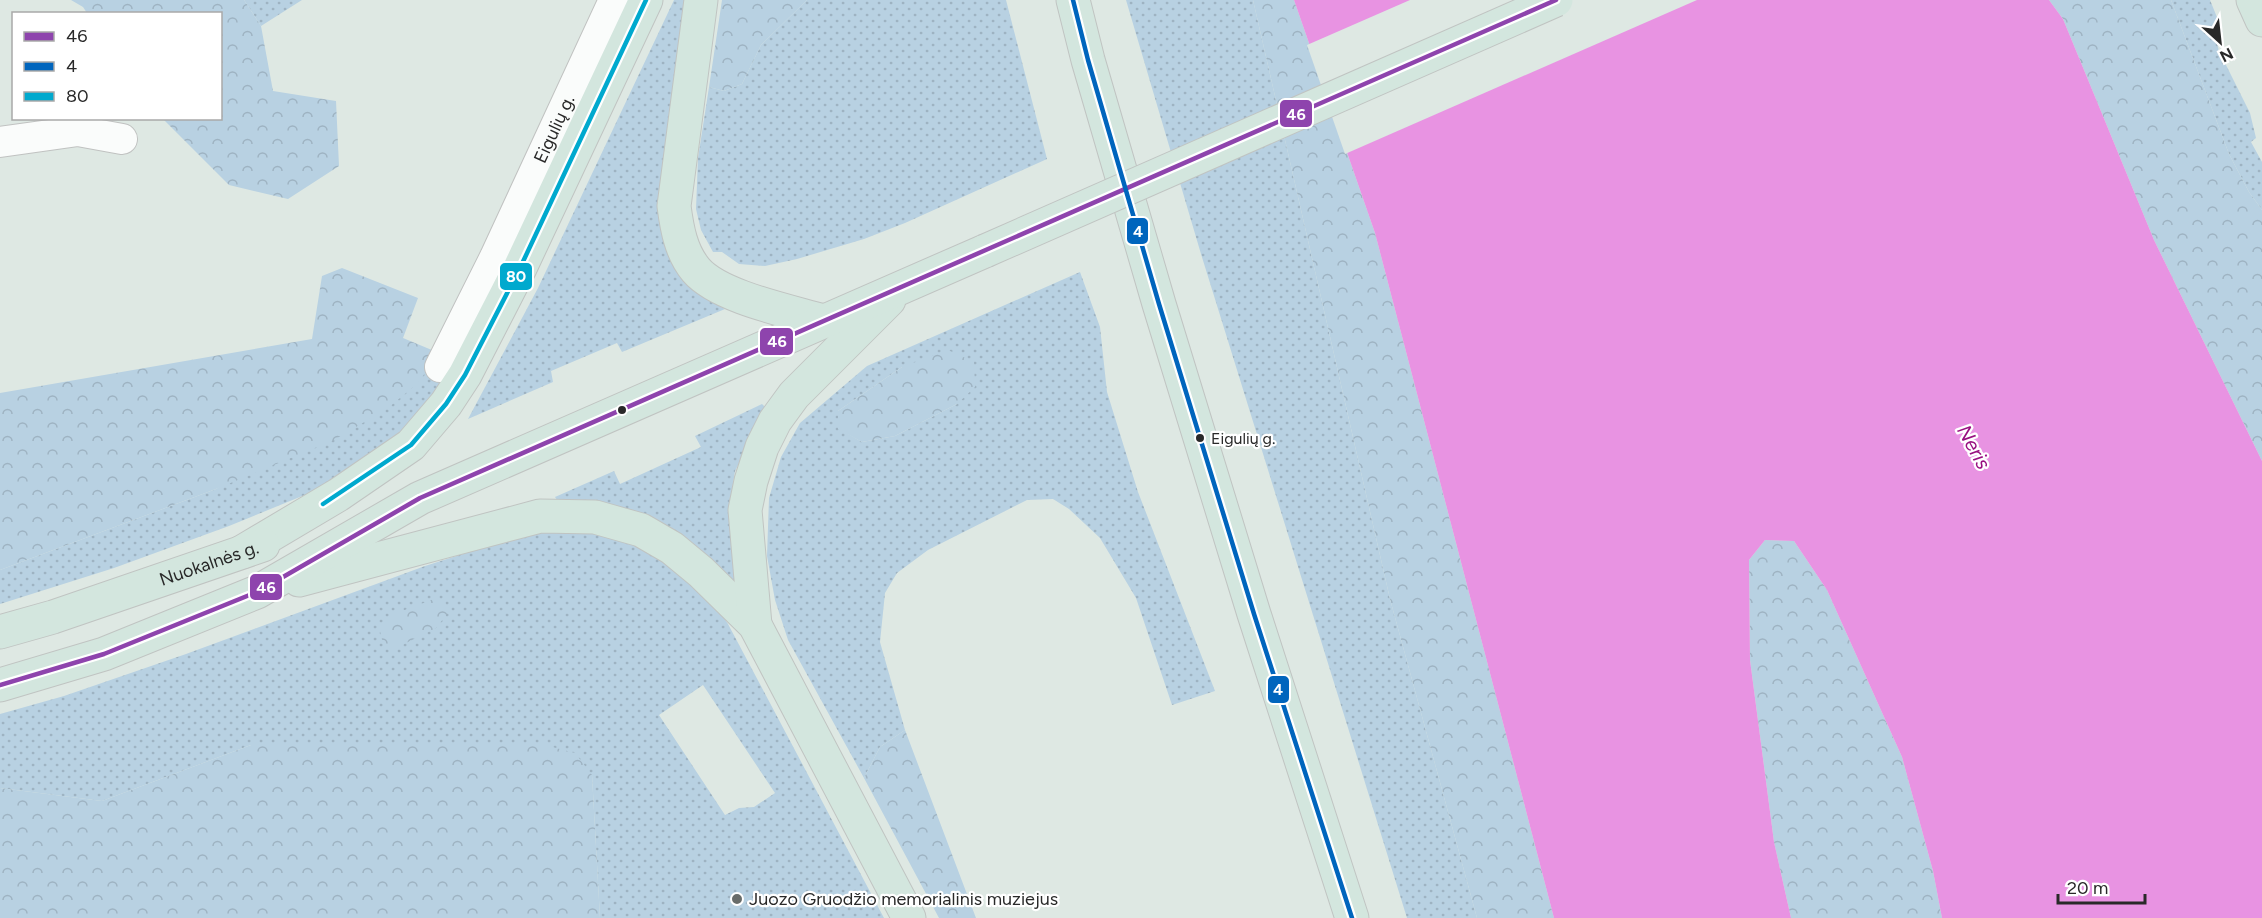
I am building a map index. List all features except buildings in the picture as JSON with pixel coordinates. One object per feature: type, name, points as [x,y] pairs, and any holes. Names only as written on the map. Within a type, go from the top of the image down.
[{"type":"main road","points":[[242,552],[338,495],[411,446],[446,404],[465,375],[507,262],[646,0]]},
{"type":"main road","points":[[701,0],[674,206],[678,232],[686,253],[697,271],[711,284],[748,299],[823,321]]},
{"type":"main road","points":[[1072,0],[1163,315],[1254,614],[1352,918]]},
{"type":"main road","name":"Nuokalnės g.","points":[[0,685],[104,654],[257,592],[420,498],[1556,0]]},
{"type":"main road","points":[[2253,0],[2262,20]]},
{"type":"main road","points":[[755,625],[746,510],[751,481],[762,447],[775,421],[794,395],[903,286]]},
{"type":"main road","name":"Nuokalnės g.","points":[[0,632],[53,617],[242,552],[420,498]]},
{"type":"main road","points":[[257,592],[540,516],[595,517],[641,530],[672,548],[701,572],[755,625],[909,918]]},
{"type":"street","name":"Eigulių g.","points":[[440,367],[507,262],[614,0]]},
{"type":"street","points":[[0,142],[78,131],[123,139]]},
{"type":"green space","points":[[71,0],[244,0],[261,26],[273,91],[336,101],[339,166],[288,199],[229,185],[164,120],[222,120],[222,12],[86,12],[83,7]]},
{"type":"green space","points":[[244,0],[302,0],[261,26]]},
{"type":"green space","points":[[674,0],[687,0],[669,143],[694,289],[725,309],[622,352],[617,343],[551,371],[553,382],[468,419],[538,288]]},
{"type":"green space","points":[[722,0],[807,0],[761,45],[742,84],[724,91],[709,87]]},
{"type":"green space","points":[[807,0],[1006,0],[1047,159],[905,223],[864,239],[797,259],[765,266],[739,264],[722,252],[713,252],[701,230],[696,209],[698,158],[709,87],[724,91],[742,84],[761,45]]},
{"type":"green space","points":[[1126,0],[1253,0],[1390,599],[1477,918],[1407,918],[1201,254]]},
{"type":"green space","points":[[1253,0],[1294,0],[1375,233],[1554,918],[1477,918],[1390,599]]},
{"type":"green space","points":[[2049,0],[2171,0],[2229,154],[2249,192],[2262,210],[2262,461],[2154,240],[2063,19]]},
{"type":"green space","points":[[2171,0],[2210,0],[2223,32],[2215,36],[2219,51],[2250,113],[2256,138],[2251,142],[2262,162],[2262,210],[2249,192],[2229,154]]},
{"type":"green space","points":[[342,268],[418,298],[403,338],[439,353],[418,383],[388,408],[334,440],[216,489],[0,570],[0,393],[312,339],[322,276]]},
{"type":"green space","points":[[1080,272],[1100,327],[1107,392],[1138,492],[1215,691],[1172,705],[1136,598],[1100,538],[1069,509],[1053,499],[1027,500],[928,550],[897,573],[885,593],[880,642],[905,730],[880,747],[864,778],[788,640],[775,600],[767,556],[769,498],[781,457],[800,423],[867,366]],"holes":[[[902,367],[957,404],[895,436],[862,442],[838,428],[838,411]]]},
{"type":"green space","points":[[948,350],[974,362],[975,387],[957,404],[895,436],[862,442],[838,429],[838,411],[902,367]]},
{"type":"green space","points":[[439,353],[464,360],[401,437],[312,492],[229,526],[114,568],[0,604],[0,570],[216,489]]},
{"type":"green space","points":[[762,404],[767,409],[735,471],[730,503],[739,594],[555,497],[614,471],[620,484],[701,447],[695,436]]},
{"type":"green space","points":[[590,526],[634,540],[709,595],[728,624],[884,918],[600,918],[592,775],[333,746],[251,745],[102,801],[0,788],[0,714],[64,696],[186,654],[425,566],[548,527]],"holes":[[[703,685],[775,793],[754,807],[739,808],[725,815],[659,715]]]},
{"type":"green space","points":[[1765,540],[1794,541],[1827,590],[1902,757],[1933,871],[1942,918],[1791,918],[1774,842],[1750,660],[1749,560]]},
{"type":"green space","points":[[434,599],[445,601],[447,614],[436,628],[394,649],[383,644],[380,631],[394,614]]},
{"type":"green space","points":[[905,730],[976,918],[939,918],[864,778],[880,747]]},
{"type":"green space","points":[[537,743],[575,753],[592,775],[600,918],[0,918],[0,788],[102,801],[251,745]]},
{"type":"water","name":"Neris","points":[[1294,0],[2049,0],[2063,19],[2154,240],[2262,461],[2262,918],[1942,918],[1933,871],[1902,757],[1827,590],[1794,541],[1765,540],[1749,560],[1750,660],[1774,842],[1791,918],[1554,918],[1375,233]]},
{"type":"pier","points":[[1410,0],[1697,0],[1345,154],[1307,45]]},
{"type":"transit line","name":"80","points":[[323,504],[411,445],[446,404],[465,375],[520,268],[646,0]]},
{"type":"transit line","name":"4","points":[[1073,0],[1088,60],[1159,304],[1254,614],[1352,918]]},
{"type":"transit line","name":"46","points":[[0,685],[104,654],[257,592],[420,498],[1556,0]]},
{"type":"place","name":"Eigulių g.","points":[[1200,438]]},
{"type":"place","name":"Juozo Gruodžio memorialinis muziejus","points":[[737,899]]}]
